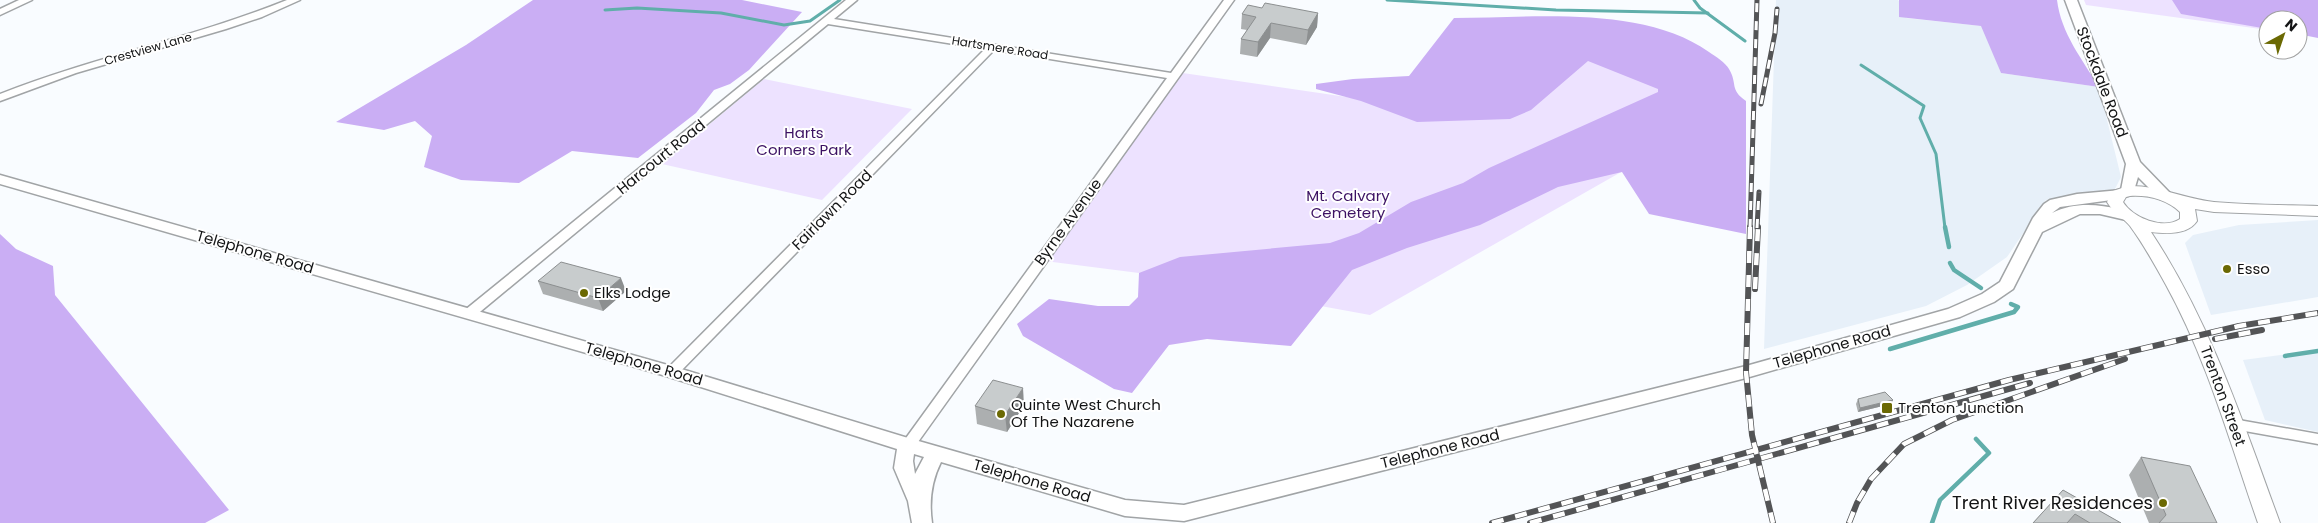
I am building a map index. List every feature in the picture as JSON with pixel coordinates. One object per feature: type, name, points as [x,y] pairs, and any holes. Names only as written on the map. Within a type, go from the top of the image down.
[{"type":"main road","points":[[2124,193],[2146,192],[2170,199],[2214,207],[2276,211],[2318,211]]},
{"type":"main road","name":"Trenton Street","points":[[2124,193],[2115,198],[2116,205],[2141,228],[2169,273],[2199,332],[2269,523]]},
{"type":"main road","points":[[2170,199],[2188,211],[2189,221]]},
{"type":"main road","points":[[2129,216],[2151,226],[2169,228],[2181,227],[2189,221],[2276,211]]},
{"type":"main road","name":"Trenton Street","points":[[2169,228],[2165,239],[2169,273]]},
{"type":"street","points":[[0,12],[27,0]]},
{"type":"street","name":"Crestview Lane","points":[[0,98],[87,67],[205,33],[295,0]]},
{"type":"street","name":"Harcourt Road","points":[[470,314],[852,0]]},
{"type":"street","name":"Byrne Avenue","points":[[908,445],[1229,0]]},
{"type":"street","name":"Stockdale Road","points":[[2071,0],[2134,164],[2170,199]]},
{"type":"street","name":"Hartsmere Road","points":[[827,21],[1174,76]]},
{"type":"street","name":"Fairlawn Road","points":[[672,372],[992,47]]},
{"type":"street","points":[[2124,193],[2134,164]]},
{"type":"street","name":"Telephone Road","points":[[0,178],[672,372],[908,445],[1125,508],[1184,514],[1737,374],[1954,313],[1988,298],[2007,285],[2045,212],[2055,204],[2124,193]]},
{"type":"street","name":"Telephone Road","points":[[2036,229],[2059,214],[2077,208],[2092,208],[2129,216]]},
{"type":"street","points":[[2233,424],[2318,438]]},
{"type":"street","points":[[908,445],[902,456],[902,464],[918,502],[922,523]]},
{"type":"street","points":[[918,502],[923,493],[924,476],[935,453]]},
{"type":"shaded area","points":[[533,0],[742,0],[802,12],[749,70],[730,84],[714,90],[696,113],[638,158],[572,151],[519,183],[461,180],[424,167],[432,136],[415,121],[384,130],[336,122],[466,45]]},
{"type":"shaded area","points":[[1776,0],[1898,0],[1906,9],[1906,18],[1982,26],[2001,73],[2099,87],[2121,177],[2114,191],[2046,200],[2007,257],[1967,285],[1926,306],[1764,349]]},
{"type":"shaded area","points":[[1899,0],[2057,0],[2059,12],[2068,35],[2099,87],[2001,73],[1981,26],[1899,17]]},
{"type":"shaded area","points":[[2172,0],[2318,0],[2318,38],[2308,36],[2308,10],[2258,10],[2258,27],[2181,14]]},
{"type":"shaded area","points":[[1552,16],[1620,21],[1652,27],[1682,37],[1723,62],[1732,74],[1737,93],[1746,101],[1746,234],[1649,214],[1622,172],[1558,187],[1480,225],[1407,248],[1352,270],[1291,346],[1207,339],[1169,345],[1132,393],[1114,389],[1023,336],[1017,324],[1049,299],[1098,306],[1129,306],[1138,297],[1139,273],[1180,257],[1330,243],[1359,233],[1411,202],[1463,183],[1489,168],[1658,92],[1658,89],[1588,61],[1531,110],[1510,119],[1417,122],[1361,101],[1316,89],[1316,84],[1353,79],[1409,76],[1454,18]]},
{"type":"shaded area","points":[[2318,220],[2318,297],[2211,315],[2185,243],[2193,235],[2239,225]]},
{"type":"shaded area","points":[[0,234],[16,249],[53,266],[55,295],[229,510],[205,523],[0,523]]},
{"type":"shaded area","points":[[2318,350],[2318,432],[2265,420],[2243,360]]},
{"type":"green space","points":[[2084,0],[2318,0],[2308,10],[2258,10],[2258,29],[2086,5]]},
{"type":"green space","name":"Mt. Calvary Cemetery","points":[[1543,39],[1746,101],[1370,315],[1139,273],[1045,261],[1176,72],[1374,101]]},
{"type":"green space","name":"Harts Corners Park","points":[[764,79],[912,109],[822,200],[662,164]]},
{"type":"building","points":[[1265,3],[1318,13],[1308,30],[1271,23],[1258,42],[1241,39],[1256,17],[1242,14],[1248,5],[1262,8]]},
{"type":"building","points":[[561,262],[621,278],[598,298],[538,281]]},
{"type":"building","points":[[993,380],[1023,388],[1005,415],[975,406]]},
{"type":"building","points":[[1885,392],[1893,400],[1860,408],[1858,399]]},
{"type":"building","points":[[2141,457],[2190,466],[2217,523],[2159,523],[2166,515]]},
{"type":"building","points":[[2063,490],[2121,523],[2090,523],[2075,514],[2067,523],[2033,523]]},
{"type":"waterway","points":[[605,10],[637,8],[721,13],[784,25],[810,21],[840,0]]},
{"type":"waterway","points":[[1387,0],[1556,10],[1707,13]]},
{"type":"waterway","points":[[1694,0],[1707,13]]},
{"type":"waterway","points":[[1707,13],[1745,41]]},
{"type":"waterway","points":[[1861,65],[1924,106],[1920,118],[1936,154],[1945,228]]},
{"type":"waterway","points":[[1945,227],[1949,247]]},
{"type":"waterway","points":[[1950,263],[1954,270],[1981,288]]},
{"type":"waterway","points":[[1890,349],[2014,312],[2018,307],[2011,304]]},
{"type":"waterway","points":[[2285,356],[2318,351]]},
{"type":"waterway","points":[[1932,523],[1940,500],[1989,453],[1976,439]]},
{"type":"railway","points":[[1750,228],[1757,0]]},
{"type":"railway","points":[[1761,104],[1775,33],[1777,9]]},
{"type":"railway","points":[[1757,228],[1759,192]]},
{"type":"railway","points":[[1750,227],[1746,372],[1752,435],[1756,450]]},
{"type":"railway","points":[[1755,289],[1758,227]]},
{"type":"railway","points":[[1756,450],[2009,380],[2239,326],[2318,313]]},
{"type":"railway","points":[[2215,339],[2262,330]]},
{"type":"railway","points":[[1849,523],[1857,503],[1871,479],[1904,444],[1952,420],[2125,359]]},
{"type":"railway","points":[[1758,459],[2030,383]]},
{"type":"railway","points":[[1492,523],[1756,450]]},
{"type":"railway","points":[[1756,450],[1758,459]]},
{"type":"railway","points":[[1530,523],[1758,459]]},
{"type":"railway","points":[[1758,459],[1773,523]]},
{"type":"place","name":"Esso","points":[[2227,269]]},
{"type":"place","name":"Elks Lodge","points":[[584,293]]},
{"type":"place","name":"Trenton Junction","points":[[1887,408]]},
{"type":"place","name":"Quinte West Church Of The Nazarene","points":[[1001,414]]},
{"type":"place","name":"Trent River Residences","points":[[2163,503]]}]
